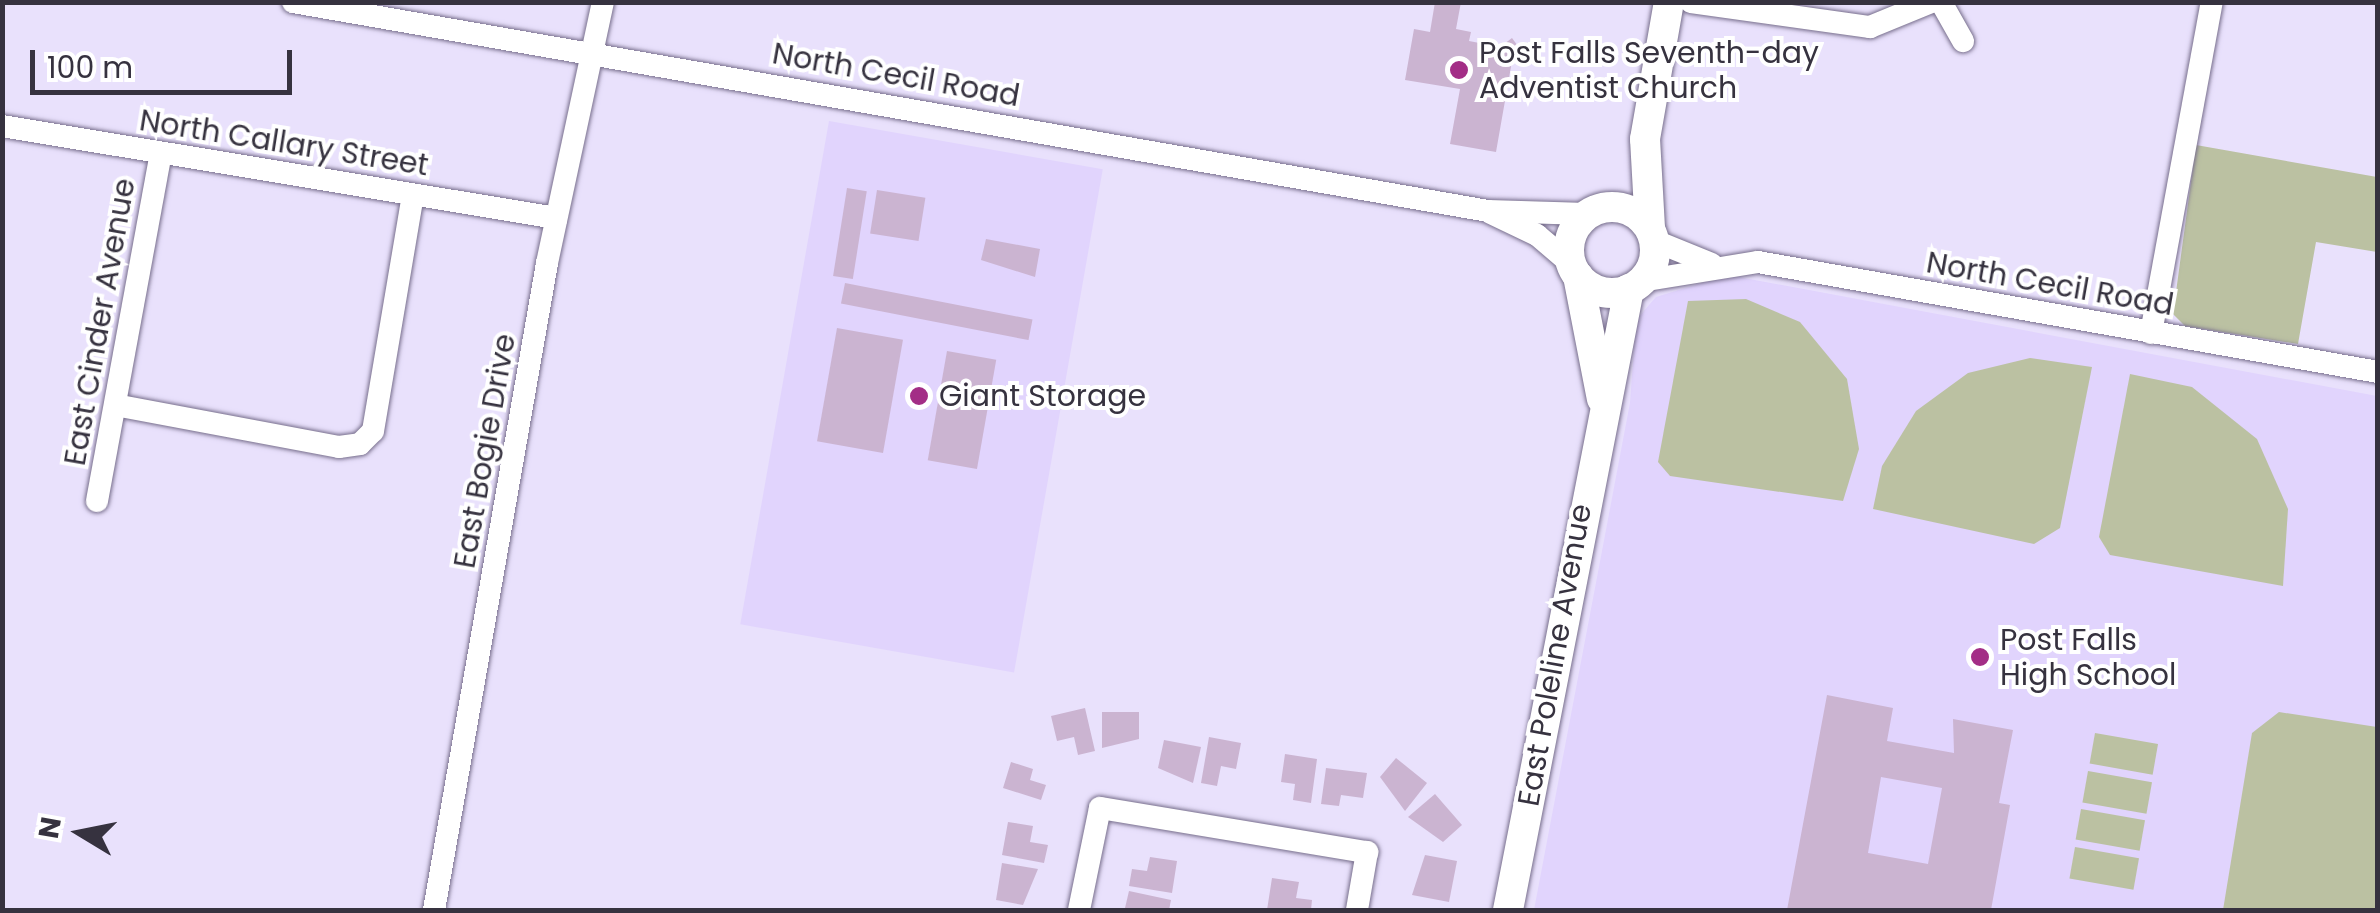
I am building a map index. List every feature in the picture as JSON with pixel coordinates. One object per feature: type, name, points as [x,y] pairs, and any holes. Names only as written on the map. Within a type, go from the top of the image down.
[{"type":"main road","points":[[1646,139],[1571,236],[1575,270],[1600,292],[1636,286],[1652,234],[1646,139],[1669,2]]},
{"type":"main road","points":[[1593,211],[1627,209],[1652,234]]},
{"type":"main road","name":"East Poleline Avenue","points":[[1575,270],[1602,399]]},
{"type":"main road","name":"East Poleline Avenue","points":[[1508,910],[1602,399],[1616,367],[1636,286]]},
{"type":"street","name":"North Cecil Road","points":[[293,2],[1488,212],[1593,211]]},
{"type":"street","name":"East Bogie Drive","points":[[434,910],[556,218],[603,2]]},
{"type":"street","points":[[1690,2],[1870,28],[1932,2]]},
{"type":"street","points":[[1941,2],[1963,41]]},
{"type":"street","points":[[2151,333],[2212,2]]},
{"type":"street","name":"North Callary Street","points":[[2,126],[556,218]]},
{"type":"street","name":"East Cinder Avenue","points":[[98,501],[161,153]]},
{"type":"street","points":[[115,405],[340,448],[360,444],[373,431],[413,195]]},
{"type":"street","name":"North Cecil Road","points":[[1488,212],[1538,235],[1575,270]]},
{"type":"street","name":"North Cecil Road","points":[[1652,234],[1712,264]]},
{"type":"street","name":"North Cecil Road","points":[[1636,286],[1712,264],[1778,264],[2378,372]]},
{"type":"street","points":[[1079,910],[1100,808],[1367,852],[1357,910]]},
{"type":"shaded area","name":"Giant Storage","points":[[829,121],[1103,169],[1014,673],[740,624]]},
{"type":"shaded area","name":"Post Falls High School","points":[[1728,275],[2377,396],[2377,910],[1534,910],[1630,403],[1636,320],[1656,297]]},
{"type":"green space","points":[[2196,145],[2377,177],[2377,252],[2316,242],[2298,344],[2185,326],[2173,314]]},
{"type":"green space","points":[[1746,299],[1800,322],[1847,379],[1859,449],[1843,501],[1670,476],[1658,462],[1688,301]]},
{"type":"green space","points":[[2030,358],[2092,367],[2060,528],[2034,544],[1873,509],[1882,466],[1916,411],[1968,373]]},
{"type":"green space","points":[[2130,374],[2192,387],[2257,439],[2288,509],[2283,586],[2110,555],[2099,537]]},
{"type":"green space","points":[[2279,712],[2377,727],[2377,910],[2223,910],[2252,733]]},
{"type":"green space","points":[[2095,733],[2158,744],[2153,775],[2090,764]]},
{"type":"green space","points":[[2088,771],[2152,782],[2146,814],[2082,803]]},
{"type":"green space","points":[[2081,809],[2145,820],[2140,851],[2076,840]]},
{"type":"green space","points":[[2075,847],[2139,858],[2133,890],[2069,879]]},
{"type":"building","name":"Post Falls Seventh-day Adventist Church","points":[[1435,2],[1461,2],[1456,29],[1471,32],[1469,41],[1500,47],[1512,38],[1523,53],[1512,61],[1496,152],[1450,144],[1460,89],[1405,80],[1414,29],[1430,32]]},
{"type":"building","points":[[847,188],[867,191],[853,279],[833,276]]},
{"type":"building","points":[[877,190],[925,198],[919,241],[870,233]]},
{"type":"building","points":[[986,239],[1040,249],[1035,277],[981,260]]},
{"type":"building","points":[[845,283],[1032,319],[1028,340],[841,304]]},
{"type":"building","points":[[837,328],[903,340],[883,453],[817,441]]},
{"type":"building","points":[[947,351],[996,360],[977,469],[928,460]]},
{"type":"building","points":[[1827,695],[1893,708],[1887,741],[1954,753],[1953,719],[2013,730],[1999,803],[2010,805],[1991,910],[1787,910]],"holes":[[[1881,777],[1942,788],[1928,864],[1868,853]]]},
{"type":"building","points":[[1085,708],[1095,751],[1078,755],[1074,737],[1057,741],[1051,716]]},
{"type":"building","points":[[1102,712],[1139,712],[1139,739],[1102,748]]},
{"type":"building","points":[[1209,737],[1241,743],[1236,769],[1221,766],[1217,786],[1201,783]]},
{"type":"building","points":[[1164,740],[1201,747],[1193,783],[1158,768]]},
{"type":"building","points":[[1285,754],[1317,759],[1311,803],[1293,800],[1295,784],[1281,782]]},
{"type":"building","points":[[1396,758],[1427,783],[1405,811],[1380,777]]},
{"type":"building","points":[[1011,762],[1033,769],[1030,780],[1046,785],[1041,800],[1003,788]]},
{"type":"building","points":[[1326,768],[1367,773],[1363,798],[1341,795],[1339,806],[1321,804]]},
{"type":"building","points":[[1435,794],[1462,825],[1443,842],[1408,817]]},
{"type":"building","points":[[1008,822],[1033,826],[1030,842],[1048,845],[1044,863],[1002,855]]},
{"type":"building","points":[[1425,855],[1457,861],[1449,902],[1412,895]]},
{"type":"building","points":[[1150,857],[1177,861],[1172,893],[1129,886],[1132,869],[1147,871]]},
{"type":"building","points":[[1002,863],[1038,869],[1023,905],[996,900]]},
{"type":"building","points":[[1272,878],[1299,882],[1296,898],[1312,900],[1311,910],[1267,910]]},
{"type":"building","points":[[1129,891],[1171,900],[1169,910],[1125,908]]},
{"type":"place","name":"Post Falls Seventh-day Adventist Church","points":[[1459,70]]},
{"type":"place","name":"Giant Storage","points":[[919,396]]},
{"type":"place","name":"Post Falls High School","points":[[1980,657]]}]
